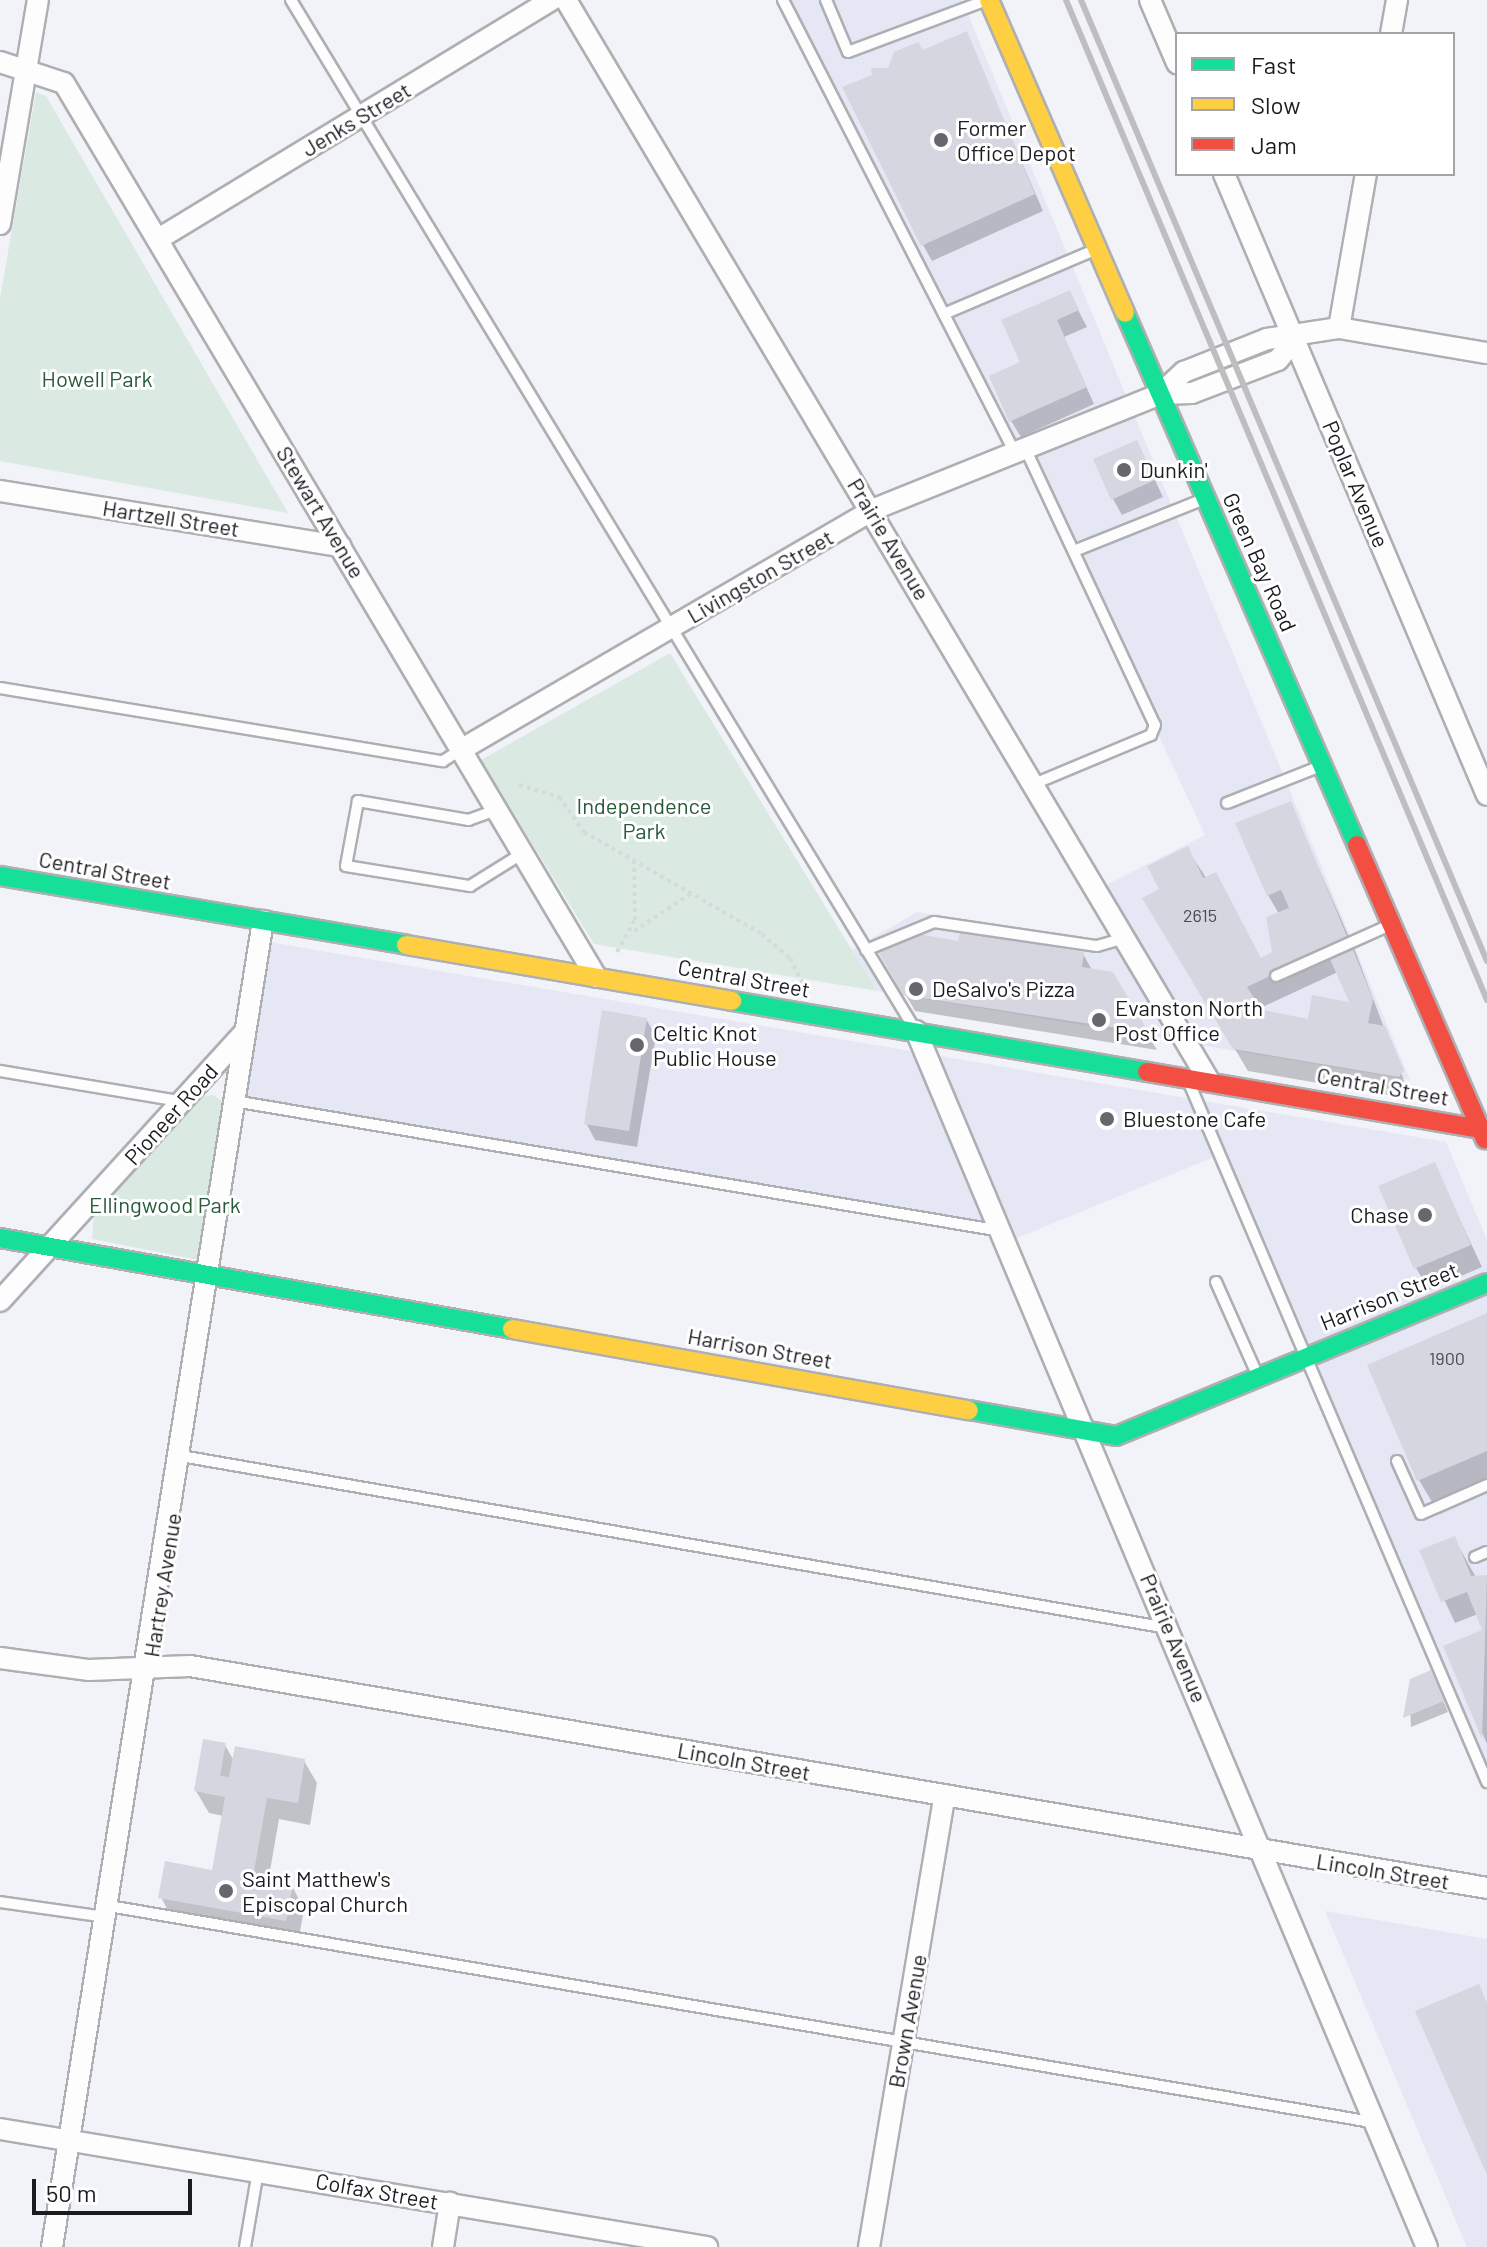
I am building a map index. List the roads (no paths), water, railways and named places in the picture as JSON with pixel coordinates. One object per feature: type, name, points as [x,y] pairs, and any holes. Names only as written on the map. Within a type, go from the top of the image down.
[{"type":"main road","name":"Green Bay Road","points":[[988,0],[1485,1131]]},
{"type":"main road","name":"Central Street","points":[[0,876],[1187,1077],[1485,1131]]},
{"type":"main road","name":"Harrison Street","points":[[0,1238],[1116,1436],[1487,1283]]},
{"type":"street","points":[[0,224],[38,0]]},
{"type":"street","name":"Jenks Street","points":[[160,238],[552,0]]},
{"type":"street","name":"Prairie Avenue","points":[[566,0],[1209,1081]]},
{"type":"street","points":[[1150,0],[1175,58]]},
{"type":"street","points":[[1391,32],[1397,0]]},
{"type":"street","name":"Stewart Avenue","points":[[0,62],[27,67],[64,83],[160,238],[596,977]]},
{"type":"street","name":"Poplar Avenue","points":[[1225,176],[1487,795]]},
{"type":"street","points":[[1339,328],[1366,176]]},
{"type":"street","name":"Livingston Street","points":[[462,749],[872,510],[1160,394],[1184,372],[1267,339],[1295,339],[1339,328],[1487,353]]},
{"type":"street","name":"Hartzell Street","points":[[0,491],[341,546]]},
{"type":"street","name":"Hartrey Avenue","points":[[52,2247],[150,1667],[263,921]]},
{"type":"street","name":"Prairie Avenue","points":[[916,1031],[1380,2124],[1427,2247]]},
{"type":"street","name":"Pioneer Road","points":[[0,1301],[244,1033]]},
{"type":"street","name":"Lincoln Street","points":[[0,1658],[89,1670],[190,1666],[1487,1888]]},
{"type":"street","name":"Brown Avenue","points":[[869,2247],[945,1795]]},
{"type":"street","name":"Colfax Street","points":[[0,2129],[450,2203],[630,2241],[707,2247]]},
{"type":"street","points":[[443,2247],[450,2203]]},
{"type":"lane","points":[[291,0],[916,1031]]},
{"type":"lane","points":[[783,0],[944,314],[1074,551],[1155,725],[1151,735],[1034,784]]},
{"type":"lane","points":[[826,0],[848,52],[988,0]]},
{"type":"lane","points":[[944,314],[1097,249]]},
{"type":"lane","points":[[1074,551],[1206,498]]},
{"type":"lane","points":[[0,688],[443,761],[462,749]]},
{"type":"lane","points":[[1227,803],[1322,766]]},
{"type":"lane","points":[[498,809],[469,820],[358,801],[346,866],[470,886],[524,853]]},
{"type":"lane","points":[[866,950],[934,922],[1097,946],[1125,938]]},
{"type":"lane","points":[[1276,976],[1392,925]]},
{"type":"lane","points":[[0,1071],[182,1102]]},
{"type":"lane","points":[[1187,1077],[1310,1354],[1487,1782]]},
{"type":"lane","points":[[234,1101],[1003,1231]]},
{"type":"lane","points":[[1216,1282],[1258,1376]]},
{"type":"lane","points":[[181,1456],[1170,1628]]},
{"type":"lane","points":[[1397,1461],[1421,1514],[1487,1485]]},
{"type":"lane","points":[[1475,1557],[1487,1552]]},
{"type":"lane","points":[[0,1902],[108,1911],[1380,2124]]},
{"type":"lane","points":[[245,2247],[258,2171]]},
{"type":"railway","points":[[1066,0],[1487,1000]]},
{"type":"railway","points":[[1081,0],[1487,961]]},
{"type":"place","name":"Former Office Depot","points":[[941,140]]},
{"type":"place","name":"Dunkin'","points":[[1124,470]]},
{"type":"place","name":"DeSalvo's Pizza","points":[[916,989]]},
{"type":"place","name":"Evanston North Post Office","points":[[1099,1020]]},
{"type":"place","name":"Celtic Knot Public House","points":[[637,1045]]},
{"type":"place","name":"Bluestone Cafe","points":[[1107,1119]]},
{"type":"place","name":"Chase","points":[[1425,1215]]},
{"type":"place","name":"Saint Matthew's Episcopal Church","points":[[226,1891]]},
{"type":"park label","name":"Howell Park","points":[[97,379]]},
{"type":"park label","name":"Independence Park","points":[[644,818]]},
{"type":"park label","name":"Ellingwood Park","points":[[165,1205]]}]
